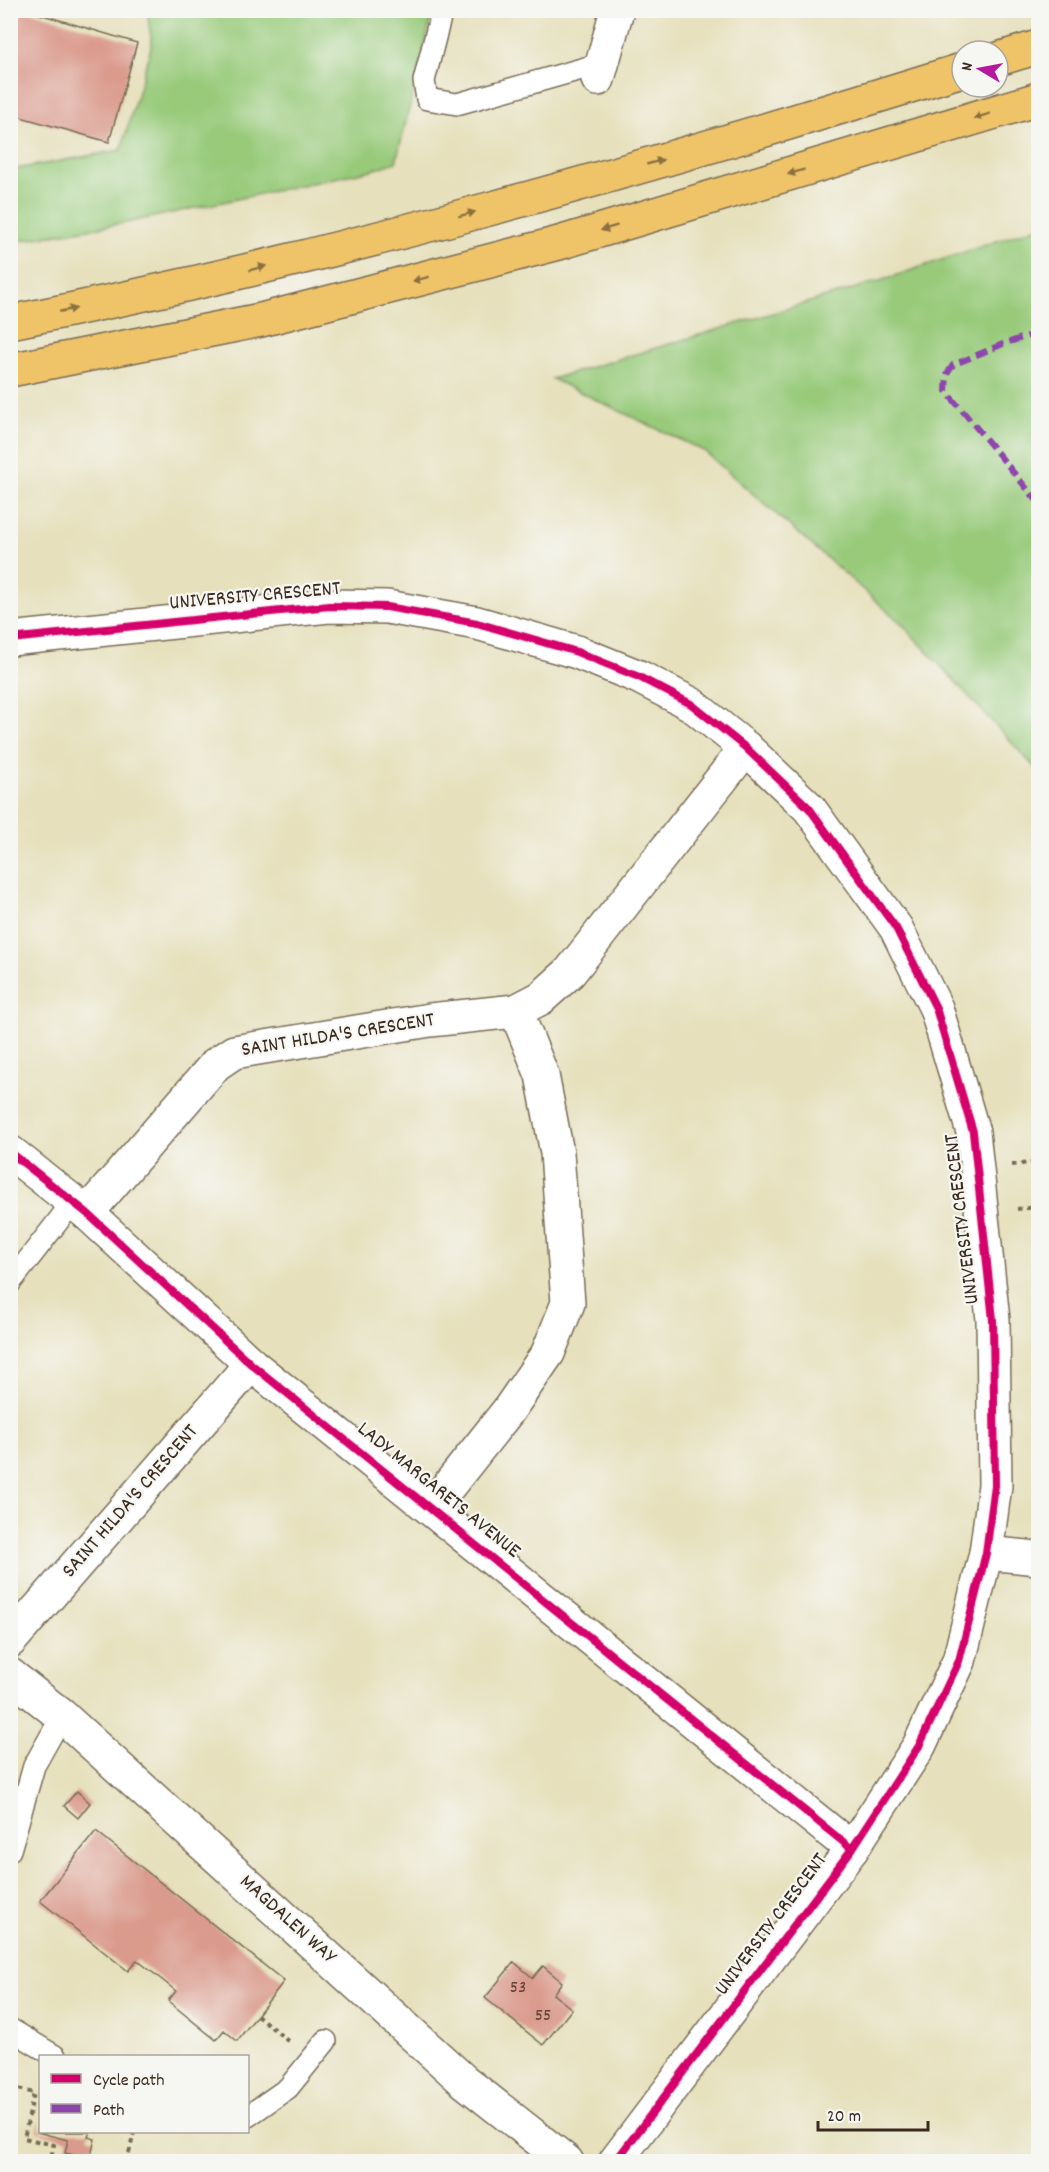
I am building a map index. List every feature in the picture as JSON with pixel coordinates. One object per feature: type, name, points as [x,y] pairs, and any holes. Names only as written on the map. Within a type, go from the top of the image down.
[{"type":"highway","points":[[1010,55],[1038,47]]},
{"type":"highway","points":[[10,322],[244,272],[553,192],[950,74]]},
{"type":"highway","points":[[10,370],[261,320],[547,246],[1038,99]]},
{"type":"street","points":[[600,71],[617,10]]},
{"type":"street","name":"UNIVERSITY CRESCENT","points":[[10,639],[329,606],[387,607],[477,623],[577,652],[639,677],[691,704],[746,748],[809,807],[896,928],[936,1008],[973,1132],[993,1320],[994,1485],[986,1553],[958,1661],[919,1746],[852,1849],[615,2162]]},
{"type":"street","name":"SAINT HILDA'S CRESCENT","points":[[80,1208],[216,1064],[234,1052],[430,1020],[516,1011],[541,998],[570,972],[746,748]]},
{"type":"street","points":[[431,1509],[508,1411],[548,1353],[568,1303],[557,1153],[542,1075],[516,1011]]},
{"type":"street","name":"LADY MARGARETS AVENUE","points":[[10,1152],[80,1208],[251,1364],[852,1849]]},
{"type":"street","name":"SAINT HILDA'S CRESCENT","points":[[10,1641],[251,1364]]},
{"type":"street","points":[[986,1553],[1038,1558]]},
{"type":"street","name":"MAGDALEN WAY","points":[[10,1675],[62,1716],[464,2080],[567,2162]]},
{"type":"lane","points":[[442,10],[424,81],[427,99],[457,104],[600,71]]},
{"type":"lane","points":[[10,1283],[80,1208]]},
{"type":"lane","points":[[10,1850],[34,1766],[62,1716]]},
{"type":"lane","points":[[10,2030],[53,2055]]},
{"type":"lane","points":[[249,2115],[288,2088],[326,2041]]},
{"type":"path","points":[[1007,1165],[1038,1162]]},
{"type":"path","points":[[257,2014],[310,2060]]},
{"type":"path","points":[[10,2087],[34,2093],[24,2138],[54,2145],[50,2160],[63,2162]]},
{"type":"path","points":[[127,2162],[134,2133]]},
{"type":"green space","points":[[147,11],[433,11],[396,162],[372,170],[130,222],[11,242],[11,170],[121,150],[152,44]]},
{"type":"green space","points":[[1038,227],[1038,771],[900,622],[704,451],[552,379],[880,281]]},
{"type":"building","points":[[10,10],[26,10],[137,43],[109,142],[10,114]]},
{"type":"building","points":[[77,1791],[90,1803],[78,1818],[64,1806]]},
{"type":"building","points":[[96,1831],[284,1981],[237,2041],[224,2030],[216,2040],[168,2001],[176,1991],[137,1960],[128,1971],[40,1901]]},
{"type":"building","points":[[514,1962],[533,1978],[543,1966],[562,1982],[553,1994],[572,2009],[543,2045],[485,1998]]},
{"type":"building","points":[[41,2133],[90,2133],[88,2137],[95,2139],[90,2159],[65,2153],[68,2140]]},
{"type":"marked path","points":[[1038,333],[1003,344],[953,365],[947,374],[946,391],[1038,502]]},
{"type":"cycle path","points":[[10,639],[329,606],[387,607],[477,623],[577,652],[639,677],[691,704],[746,748],[809,808],[896,928],[936,1008],[973,1132],[993,1320],[995,1485],[986,1553],[959,1661],[919,1746],[852,1849],[615,2162]]},
{"type":"cycle path","points":[[10,1152],[87,1213],[251,1364],[852,1849]]}]
